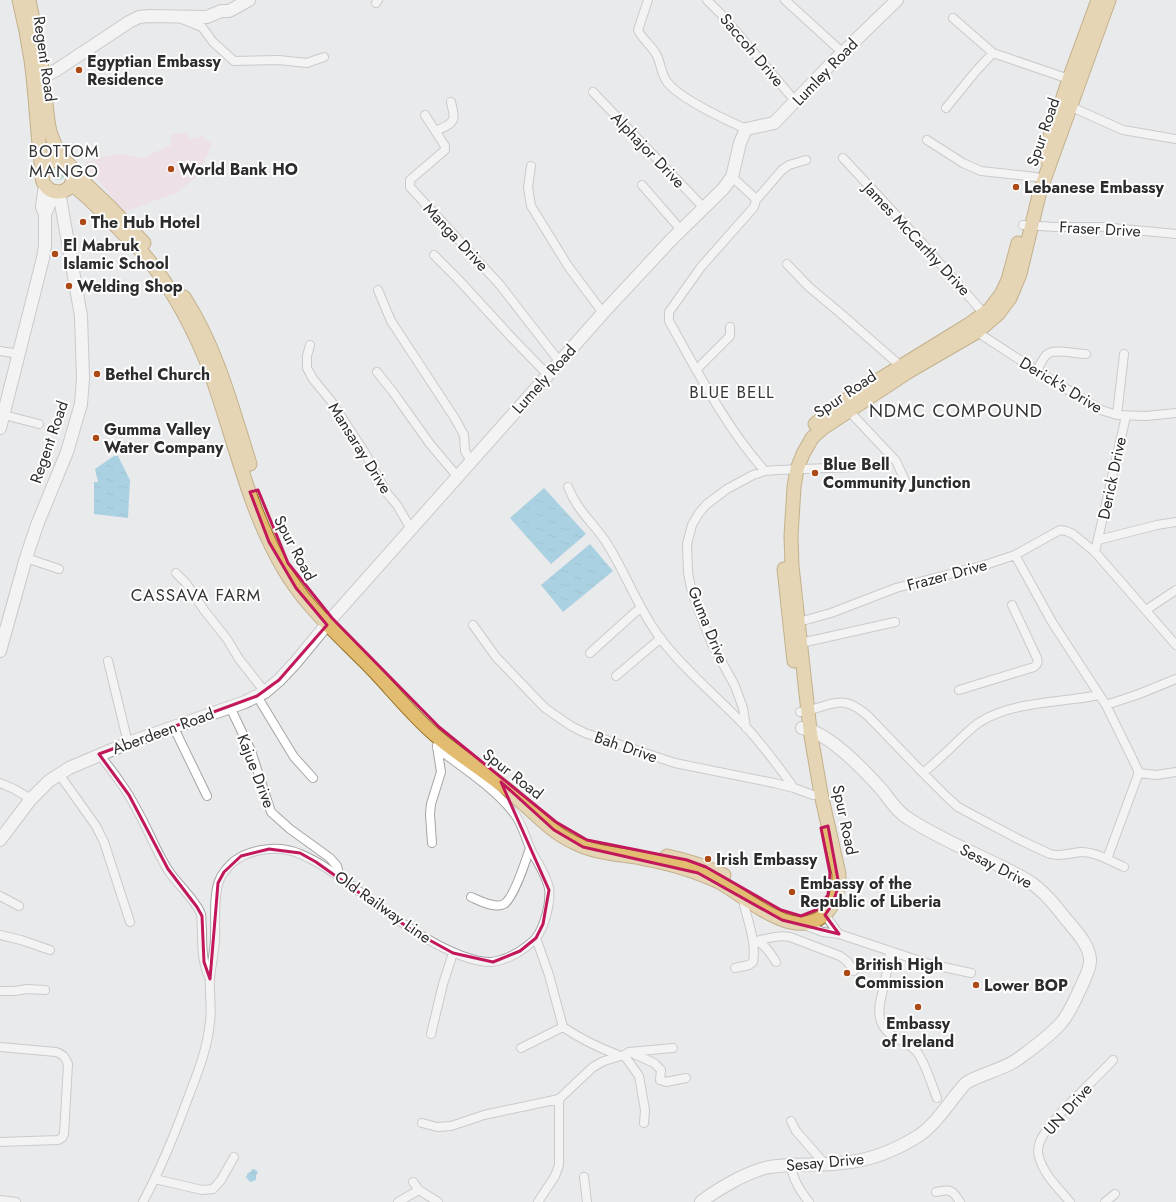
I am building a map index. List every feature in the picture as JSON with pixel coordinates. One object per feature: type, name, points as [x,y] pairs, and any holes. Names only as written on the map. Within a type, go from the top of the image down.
[{"type":"main road","name":"Regent Road","points":[[19,0],[48,122],[61,160]]},
{"type":"main road","name":"Regent Road","points":[[29,0],[37,39],[37,128],[42,170]]},
{"type":"main road","name":"Spur Road","points":[[1066,104],[1069,79],[1084,55],[1098,0]]},
{"type":"main road","name":"Spur Road","points":[[330,621],[372,658],[442,730],[513,785],[565,829],[577,836],[596,846],[687,860],[706,867],[725,876],[791,915],[801,916],[809,914],[823,904],[828,895],[830,874],[824,827],[806,729],[788,566],[784,514],[795,451],[806,433],[817,421],[841,403],[977,332],[987,317],[990,309],[1002,293],[1008,280],[1027,225],[1037,186],[1066,104],[1084,55],[1109,0]]},
{"type":"main road","points":[[61,160],[69,164],[72,178],[66,190],[53,189],[42,176],[42,170],[50,161],[61,160]]},
{"type":"main road","name":"Spur Road","points":[[72,178],[136,240],[171,277],[192,308],[214,353],[224,382],[254,491],[288,563],[330,621],[406,707],[434,734],[499,782],[554,830],[569,840],[680,867],[698,873],[720,883],[782,920],[801,924]]},
{"type":"main road","name":"Spur Road","points":[[793,469],[812,438],[823,428],[968,325],[987,317]]},
{"type":"main road","name":"Spur Road","points":[[794,623],[802,643],[798,657]]},
{"type":"main road","name":"Spur Road","points":[[824,827],[838,868],[839,885],[837,895],[832,905],[824,915]]},
{"type":"main road","points":[[801,924],[816,920],[824,915]]},
{"type":"street","points":[[38,78],[55,71],[129,22],[139,17],[207,17],[221,11],[229,11],[249,0]]},
{"type":"street","points":[[648,0],[638,30],[658,56],[662,72],[668,84],[697,104],[746,129]]},
{"type":"street","name":"Saccoh Drive","points":[[707,0],[722,15],[796,102]]},
{"type":"street","points":[[785,0],[842,53]]},
{"type":"street","name":"Lumley Road","points":[[746,129],[766,126],[774,123],[842,53],[897,0]]},
{"type":"street","points":[[176,17],[202,27],[213,42],[234,60],[279,60],[307,64],[324,57]]},
{"type":"street","points":[[953,18],[993,53],[1069,79]]},
{"type":"street","points":[[946,108],[976,71],[993,53]]},
{"type":"street","name":"Alphajor Drive","points":[[593,92],[704,208]]},
{"type":"street","points":[[436,131],[452,122],[454,117],[451,102]]},
{"type":"street","points":[[1066,104],[1123,130],[1176,139]]},
{"type":"street","name":"Manga Drive","points":[[425,115],[436,131],[445,150],[410,180],[410,187],[500,285],[559,362]]},
{"type":"street","name":"Lumely Road","points":[[330,621],[470,461],[603,313],[681,230],[723,189],[732,177],[740,143],[746,129]]},
{"type":"street","points":[[927,140],[972,168],[996,173],[1037,186]]},
{"type":"street","name":"James McCarthy Drive","points":[[843,158],[924,244],[987,317]]},
{"type":"street","points":[[765,471],[747,449],[696,370],[669,321],[669,312],[701,267],[754,207],[756,200],[782,170],[789,165],[806,160]]},
{"type":"street","points":[[531,166],[528,187],[531,206],[568,266],[603,313]]},
{"type":"street","points":[[732,177],[756,200]]},
{"type":"street","points":[[642,185],[681,230]]},
{"type":"street","points":[[0,428],[4,415],[5,391],[19,354],[43,258],[45,246],[45,214],[42,207],[53,189]]},
{"type":"street","name":"Regent Road","points":[[0,651],[26,558],[37,524],[73,433],[83,392],[82,316],[53,189]]},
{"type":"street","name":"Fraser Drive","points":[[1027,225],[1055,227],[1103,227],[1176,234]]},
{"type":"street","points":[[434,256],[457,278],[548,374]]},
{"type":"street","points":[[787,264],[809,288],[905,369]]},
{"type":"street","points":[[378,290],[391,321],[461,429],[465,438],[465,452],[470,461]]},
{"type":"street","points":[[696,370],[730,336],[730,327]]},
{"type":"street","name":"Derick's Drive","points":[[977,332],[1101,410],[1126,416],[1176,413]]},
{"type":"street","name":"Mansaray Drive","points":[[310,345],[307,356],[307,368],[313,379],[331,401],[365,453],[386,492],[397,505],[411,529]]},
{"type":"street","points":[[0,351],[19,354]]},
{"type":"street","points":[[1037,371],[1045,357],[1050,352],[1056,351],[1086,354]]},
{"type":"street","points":[[1117,415],[1124,354]]},
{"type":"street","points":[[377,372],[430,444],[458,476]]},
{"type":"street","points":[[848,410],[896,461],[907,485]]},
{"type":"street","points":[[4,415],[39,424]]},
{"type":"street","name":"Derick Drive","points":[[1095,552],[1126,416]]},
{"type":"street","name":"Guma Drive","points":[[746,728],[743,708],[735,686],[712,644],[697,606],[688,573],[687,544],[692,525],[707,504],[727,489],[753,475],[765,471],[853,467]]},
{"type":"street","points":[[568,487],[578,508],[605,541],[641,606],[661,638],[705,687],[766,750],[794,788]]},
{"type":"street","name":"Derick Drive","points":[[1098,540],[1157,525],[1176,522]]},
{"type":"street","name":"Frazer Drive","points":[[794,623],[831,612],[896,588],[985,565],[1014,555],[1060,530],[1073,534],[1095,552],[1176,645]]},
{"type":"street","points":[[1014,555],[1052,622],[1106,705],[1135,763],[1138,774],[1107,859]]},
{"type":"street","points":[[26,558],[59,569]]},
{"type":"street","points":[[176,573],[186,583],[226,639],[261,694],[294,757],[313,778]]},
{"type":"street","points":[[1146,610],[1176,590]]},
{"type":"street","points":[[959,690],[1034,667],[1037,664],[1037,658],[1012,604]]},
{"type":"street","points":[[590,653],[641,606]]},
{"type":"street","name":"Aberdeen Road","points":[[0,840],[31,799],[49,781],[78,763],[173,726],[230,707],[261,694],[279,680],[330,621]]},
{"type":"street","points":[[802,643],[895,622]]},
{"type":"street","name":"Bah Drive","points":[[473,625],[496,656],[545,708],[571,726],[585,733],[675,763],[817,794]]},
{"type":"street","points":[[616,676],[661,638]]},
{"type":"street","points":[[108,661],[128,743]]},
{"type":"street","points":[[1106,705],[1176,679]]},
{"type":"street","points":[[923,773],[979,722],[996,714],[1024,707],[1099,695]]},
{"type":"street","points":[[804,711],[837,702],[848,702],[860,708],[947,797],[971,814],[1050,854],[1062,856],[1082,852],[1091,853],[1124,867]]},
{"type":"street","name":"Kajue Drive","points":[[230,707],[251,751],[271,812],[290,829],[330,858],[337,866],[340,878]]},
{"type":"street","points":[[173,726],[207,796]]},
{"type":"street","name":"Sesay Drive","points":[[701,1202],[709,1195],[751,1173],[764,1168],[790,1165],[849,1163],[874,1157],[916,1138],[929,1128],[966,1083],[1016,1060],[1055,1030],[1063,1021],[1072,1006],[1089,968],[1091,959],[1080,937],[1052,901],[1041,890],[1028,880],[957,846],[907,818],[857,765],[839,749],[806,729]]},
{"type":"street","points":[[432,844],[430,814],[431,804],[441,772],[434,734]]},
{"type":"street","name":"Old Railway Line","points":[[143,1202],[173,1139],[207,1046],[211,1018],[210,980],[214,958],[218,883],[224,872],[241,856],[251,852],[269,850],[285,850],[300,853],[331,871],[413,931],[453,953],[479,960],[494,962],[520,951],[536,938],[543,924],[548,908],[549,890],[545,877],[530,848],[516,814],[485,785],[437,748]]},
{"type":"street","name":"Old Railway Line","points":[[99,754],[129,795],[168,869],[177,883],[197,907],[202,916],[205,970],[210,980]]},
{"type":"street","points":[[1138,774],[1176,772]]},
{"type":"street","points":[[59,774],[96,826],[130,922]]},
{"type":"street","points":[[0,783],[31,799]]},
{"type":"street","points":[[471,897],[496,906],[504,904],[510,898],[516,886],[530,848]]},
{"type":"street","points":[[0,896],[19,906]]},
{"type":"street","points":[[735,968],[749,965],[753,962],[754,958],[755,941],[742,896]]},
{"type":"street","points":[[824,915],[839,934]]},
{"type":"street","points":[[801,924],[823,932],[839,934],[936,966],[971,973]]},
{"type":"street","points":[[0,935],[21,940],[50,950]]},
{"type":"street","points":[[755,941],[782,935],[790,937],[840,956],[847,961],[854,971]]},
{"type":"street","points":[[536,938],[549,975],[563,1027],[580,1039],[594,1046],[654,1063],[661,1070],[660,1080],[666,1082],[686,1078]]},
{"type":"street","points":[[755,941],[771,954],[776,962]]},
{"type":"street","points":[[890,951],[879,1006],[880,1018],[885,1029],[894,1038],[917,1052],[937,1098]]},
{"type":"street","points":[[431,1034],[443,984],[453,953]]},
{"type":"street","points":[[0,991],[28,989],[45,990]]},
{"type":"street","points":[[521,1048],[563,1027]]},
{"type":"street","points":[[0,1047],[56,1052],[62,1054],[66,1058],[68,1064],[64,1134],[62,1138],[58,1140],[0,1142]]},
{"type":"street","points":[[422,1123],[437,1127],[451,1126],[484,1115],[559,1098],[593,1067],[604,1061],[624,1054],[673,1048]]},
{"type":"street","points":[[624,1054],[639,1076],[645,1110],[644,1123]]},
{"type":"street","name":"UN Drive","points":[[1070,1202],[1045,1171],[1039,1156],[1039,1144],[1044,1133],[1054,1120],[1113,1060]]},
{"type":"street","points":[[538,1202],[555,1176],[559,1165],[559,1098]]},
{"type":"street","points":[[791,1121],[796,1131],[824,1164]]},
{"type":"street","points":[[155,1179],[202,1190],[213,1189],[221,1180],[234,1157]]},
{"type":"street","points":[[790,1165],[798,1188],[809,1202]]},
{"type":"street","points":[[584,1177],[587,1202]]},
{"type":"street","points":[[413,1182],[419,1190],[438,1202]]},
{"type":"street","points":[[398,1202],[419,1190]]},
{"type":"street","points":[[936,1192],[951,1190],[960,1202]]},
{"type":"street","points":[[1105,1202],[1115,1194]]},
{"type":"street","points":[[0,1200],[16,1202]]},
{"type":"highlighted area","points":[[258,490],[288,563],[332,618],[439,727],[556,822],[587,840],[687,860],[706,867],[781,910],[801,916],[816,910],[828,895],[830,873],[821,828],[828,826],[839,885],[832,905],[825,915],[839,934],[782,920],[698,873],[583,847],[554,830],[501,782],[549,890],[543,924],[536,938],[520,951],[493,962],[453,953],[413,931],[316,862],[300,853],[269,849],[241,856],[224,872],[218,883],[210,979],[204,962],[202,916],[197,907],[168,869],[129,795],[99,754],[257,696],[279,680],[327,625],[296,588],[269,542],[250,492]]},
{"type":"shaded area","points":[[185,132],[191,139],[201,136],[212,144],[198,176],[176,193],[124,212],[84,163],[105,156],[122,154],[142,158],[171,145],[171,135]]},
{"type":"green space","points":[[55,164],[61,164],[66,169],[64,178],[61,180],[55,180],[50,175],[50,169]]},
{"type":"water","points":[[117,454],[130,480],[128,518],[94,514],[94,482],[98,482],[95,469]]},
{"type":"water","points":[[544,488],[586,534],[551,564],[510,518]]},
{"type":"water","points":[[590,544],[613,571],[563,612],[541,585]]},
{"type":"water","points":[[252,1169],[256,1170],[258,1173],[256,1175],[256,1180],[250,1182],[246,1177]]},
{"type":"place","name":"Egyptian Embassy Residence","points":[[79,70]]},
{"type":"place","name":"World Bank HO","points":[[171,169]]},
{"type":"place","name":"Lebanese Embassy","points":[[1016,187]]},
{"type":"place","name":"The Hub Hotel","points":[[83,222]]},
{"type":"place","name":"El Mabruk Islamic School","points":[[55,254]]},
{"type":"place","name":"Welding Shop","points":[[69,286]]},
{"type":"place","name":"Bethel Church","points":[[97,374]]},
{"type":"place","name":"Gumma Valley Water Company","points":[[96,438]]},
{"type":"place","name":"Blue Bell Community Junction","points":[[815,473]]},
{"type":"place","name":"Irish Embassy","points":[[708,859]]},
{"type":"place","name":"Embassy of the Republic of Liberia","points":[[792,892]]},
{"type":"place","name":"British High Commission","points":[[847,973]]},
{"type":"place","name":"Lower BOP","points":[[976,985]]},
{"type":"place","name":"Embassy of Ireland","points":[[918,1007]]},
{"type":"district","name":"BOTTOM MANGO","points":[[64,161]]},
{"type":"district","name":"BLUE BELL","points":[[732,392]]},
{"type":"district","name":"NDMC COMPOUND","points":[[956,411]]},
{"type":"district","name":"CASSAVA FARM","points":[[196,595]]}]
